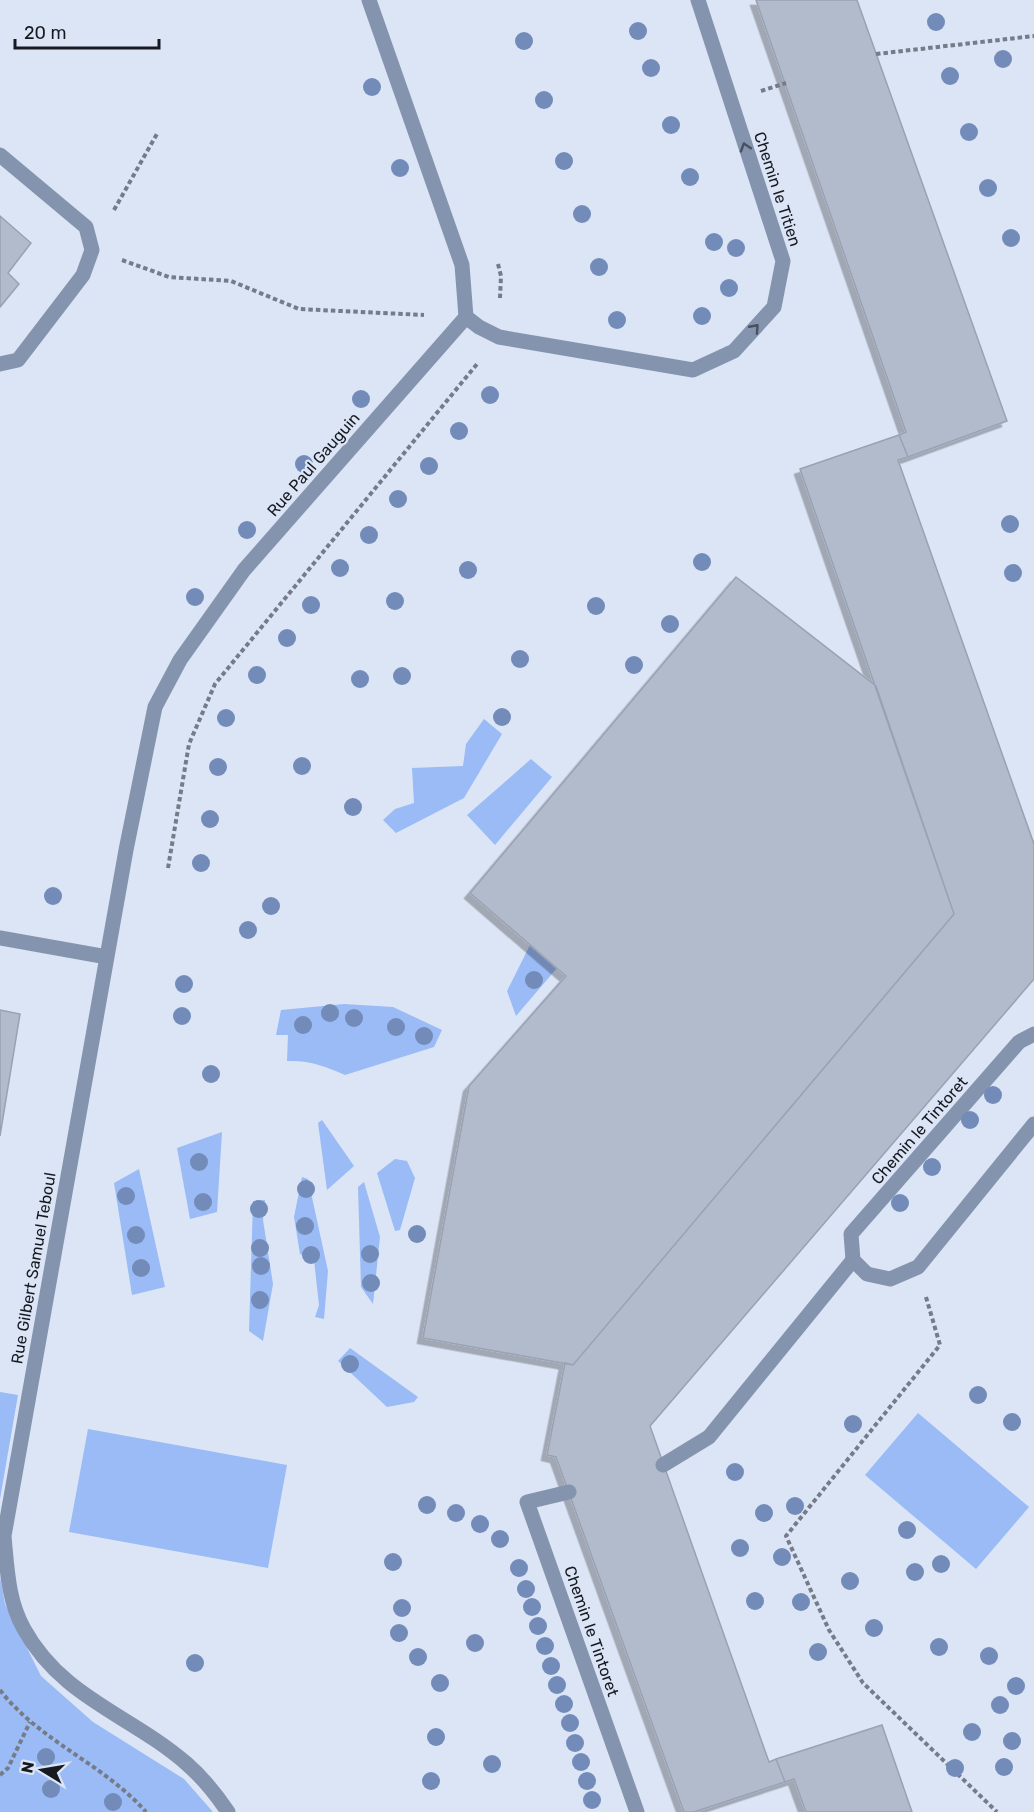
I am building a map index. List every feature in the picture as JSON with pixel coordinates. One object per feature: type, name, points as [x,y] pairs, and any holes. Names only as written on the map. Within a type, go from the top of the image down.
[{"type":"street","points":[[369,0],[462,265],[466,317]]},
{"type":"street","name":"Chemin le Titien","points":[[466,317],[478,327],[499,337],[693,370],[734,351],[774,307],[783,261],[698,0]]},
{"type":"street","points":[[0,155],[86,227],[93,250],[84,275],[18,360],[0,364]]},
{"type":"street","name":"Rue Paul Gauguin","points":[[107,957],[155,707],[180,660],[244,570],[466,317]]},
{"type":"street","points":[[0,938],[107,957]]},
{"type":"street","name":"Rue Gilbert Samuel Teboul","points":[[107,957],[4,1536],[9,1589],[23,1628],[45,1661],[73,1688],[154,1739],[187,1764],[213,1790],[228,1812]]},
{"type":"street","name":"Chemin le Tintoret","points":[[853,1260],[851,1234],[1019,1042],[1034,1035]]},
{"type":"street","points":[[663,1465],[710,1437],[853,1260],[867,1274],[890,1279],[918,1267],[1034,1124]]},
{"type":"street","name":"Chemin le Tintoret","points":[[569,1492],[527,1502],[637,1812]]},
{"type":"path","points":[[876,54],[1034,36]]},
{"type":"path","points":[[158,132],[93,250],[169,277],[231,281],[298,309],[466,317]]},
{"type":"path","points":[[918,1267],[940,1345],[786,1536],[828,1630],[863,1683],[997,1812]]},
{"type":"path","points":[[0,1690],[30,1722],[90,1763],[146,1812]]},
{"type":"path","points":[[0,1775],[8,1768],[30,1722]]},
{"type":"shaded area","points":[[484,719],[502,734],[464,798],[396,833],[383,820],[395,809],[414,803],[412,768],[463,766],[466,744]]},
{"type":"shaded area","points":[[531,759],[552,777],[495,845],[467,815]]},
{"type":"shaded area","points":[[530,945],[557,968],[516,1016],[507,991]]},
{"type":"shaded area","points":[[344,1004],[393,1007],[442,1030],[434,1047],[345,1075],[317,1064],[287,1061],[288,1035],[276,1035],[281,1010]]},
{"type":"shaded area","points":[[322,1120],[354,1166],[327,1190],[318,1123]]},
{"type":"shaded area","points":[[222,1132],[217,1212],[190,1219],[177,1148]]},
{"type":"shaded area","points":[[395,1159],[407,1161],[415,1178],[400,1230],[395,1231],[377,1173]]},
{"type":"shaded area","points":[[139,1169],[165,1287],[132,1295],[114,1183]]},
{"type":"shaded area","points":[[302,1177],[308,1179],[328,1271],[324,1319],[315,1317],[319,1305],[314,1260],[300,1254],[294,1217]]},
{"type":"shaded area","points":[[364,1182],[380,1237],[373,1304],[361,1287],[358,1187]]},
{"type":"shaded area","points":[[265,1200],[263,1220],[273,1284],[263,1341],[249,1331],[253,1201]]},
{"type":"shaded area","points":[[350,1348],[418,1397],[414,1402],[387,1407],[338,1361]]},
{"type":"shaded area","points":[[0,1392],[18,1395],[0,1499]]},
{"type":"shaded area","points":[[918,1413],[1029,1507],[976,1569],[865,1475]]},
{"type":"shaded area","points":[[88,1429],[287,1465],[268,1568],[69,1532]]},
{"type":"shaded area","points":[[0,1577],[5,1604],[41,1676],[93,1722],[184,1779],[213,1812],[0,1812]]},
{"type":"building","points":[[756,0],[857,0],[1007,421],[908,457],[899,435],[906,432]]},
{"type":"building","points":[[0,216],[31,243],[8,273],[19,284],[0,307]]},
{"type":"building","points":[[899,435],[908,457],[898,460],[1034,844],[1034,979],[650,1426],[769,1762],[776,1759],[785,1782],[694,1812],[684,1812],[556,1457],[547,1455],[565,1363],[573,1365],[954,914],[800,469]]},
{"type":"building","points":[[736,577],[876,686],[954,914],[573,1365],[423,1338],[469,1086],[566,976],[470,893]]},
{"type":"building","points":[[0,1010],[20,1014],[0,1136]]},
{"type":"building","points":[[882,1725],[912,1812],[806,1812],[794,1779],[785,1782],[776,1759]]}]
